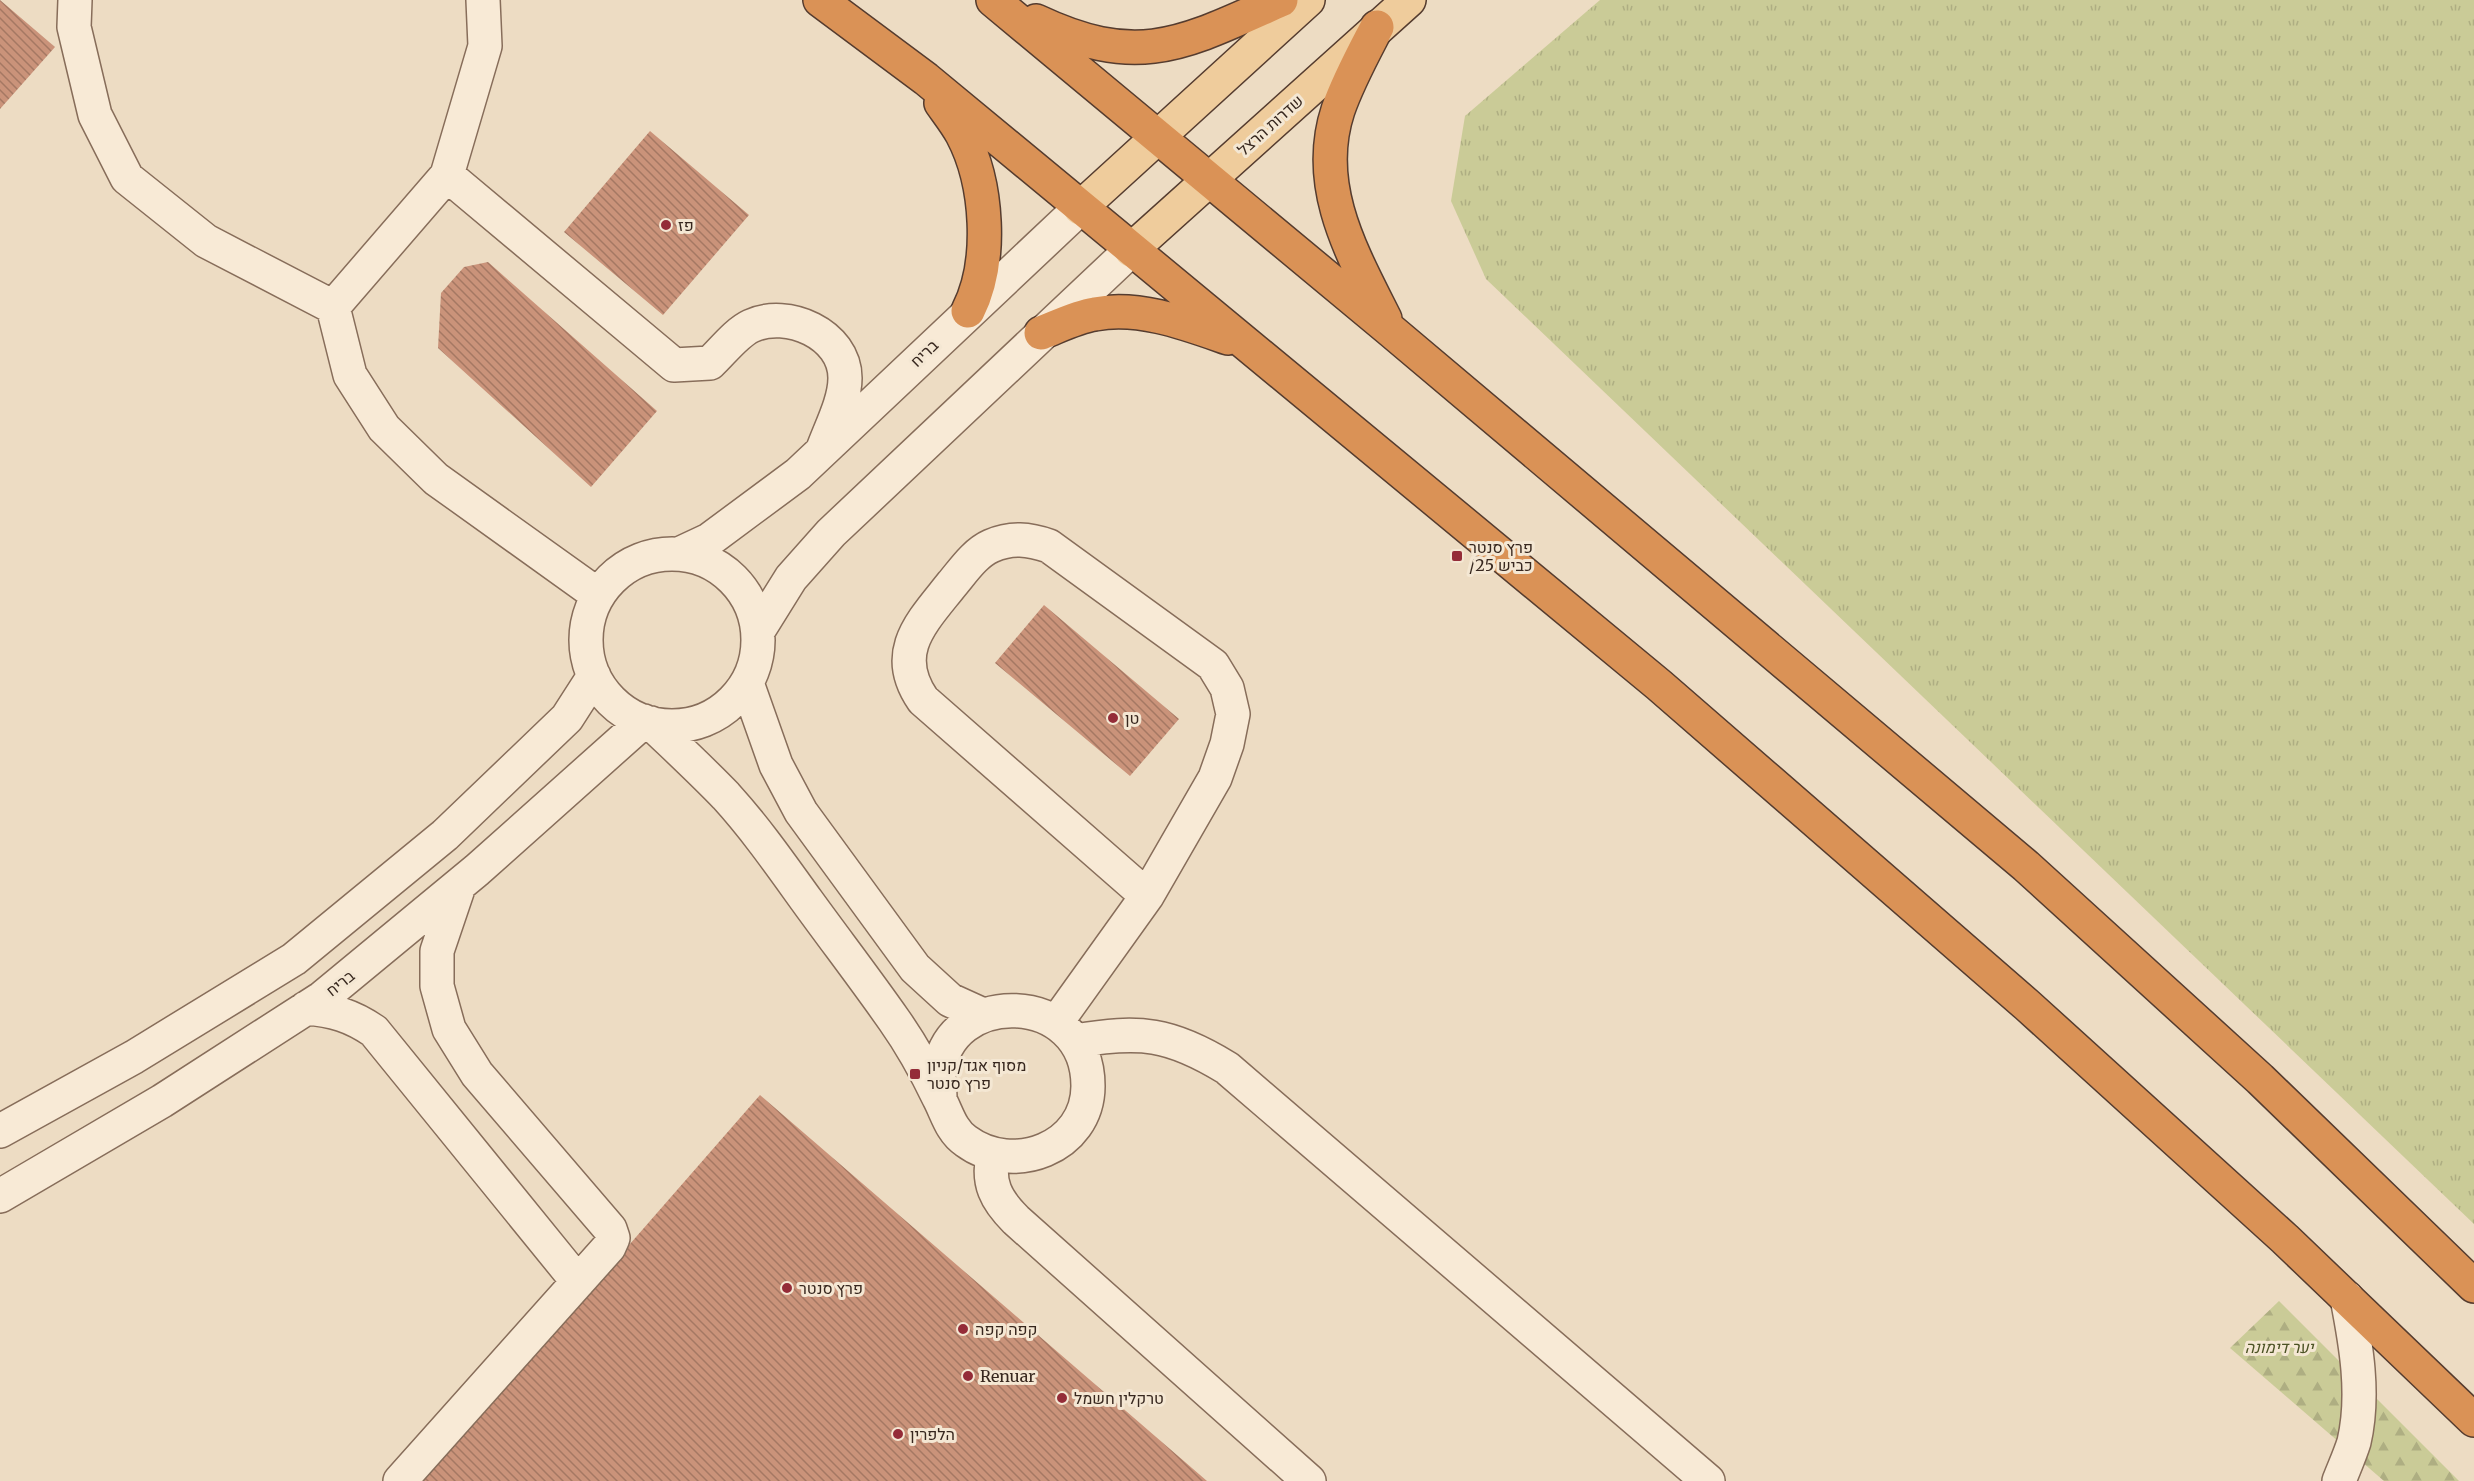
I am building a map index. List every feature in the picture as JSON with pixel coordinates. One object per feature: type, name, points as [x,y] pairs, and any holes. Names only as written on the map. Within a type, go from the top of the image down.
[{"type":"highway","points":[[820,0],[926,79],[1659,685],[2028,1005],[2347,1298],[2474,1420]]},
{"type":"highway","points":[[996,2],[1086,42],[1144,48],[1169,45],[1206,33],[1281,0]]},
{"type":"highway","points":[[996,2],[1389,329],[2026,866],[2260,1079],[2474,1286]]},
{"type":"highway","points":[[1377,27],[1352,74],[1338,112],[1331,147],[1330,181],[1346,240],[1389,329]]},
{"type":"highway","points":[[926,79],[963,135],[982,202],[985,230],[982,265],[976,295],[968,311]]},
{"type":"highway","points":[[1041,333],[1081,317],[1108,312],[1158,318],[1245,344]]},
{"type":"main road","points":[[1157,136],[1308,0]]},
{"type":"main road","name":"שדרות הרצל","points":[[1131,250],[1409,0]]},
{"type":"main road","name":"בריח","points":[[1080,208],[1157,136]]},
{"type":"street","points":[[75,0],[74,27],[95,115],[127,178],[206,241],[333,308],[350,375],[384,428],[436,479],[598,595]]},
{"type":"street","points":[[333,308],[447,176],[485,46],[483,0]]},
{"type":"street","points":[[447,176],[675,365],[710,363],[750,326],[776,320],[802,324],[822,336],[839,353],[845,377],[842,397],[823,449]]},
{"type":"street","name":"בריח","points":[[679,554],[709,540],[798,474],[968,311],[1080,208]]},
{"type":"street","points":[[758,631],[790,578],[831,533],[1131,250]]},
{"type":"street","points":[[1065,1032],[1147,896],[1215,778],[1227,744],[1233,714],[1227,688],[1213,665],[1049,546],[1029,539],[990,546],[971,561],[916,629],[910,646],[912,684],[923,700],[1147,896]]},
{"type":"street","points":[[648,722],[684,725],[707,719],[730,704],[747,683],[757,658],[758,631],[751,605],[726,573],[703,560],[679,554],[663,554],[637,561],[614,576],[598,595],[588,617],[586,653],[594,676],[616,705],[648,722],[726,796],[760,837],[895,1022],[940,1099],[949,1122],[964,1141],[993,1155],[1008,1158],[1032,1156],[1054,1147],[1071,1131],[1083,1110],[1088,1087],[1085,1063],[1065,1032],[1033,1012],[1008,1009],[983,1015],[962,1029],[946,1049],[939,1074],[940,1099]]},
{"type":"street","points":[[0,1131],[134,1057],[294,959],[446,835],[567,718],[594,676]]},
{"type":"street","points":[[747,683],[777,765],[801,812],[915,968],[950,1000],[983,1015]]},
{"type":"street","name":"בריח","points":[[0,1196],[162,1101],[306,1008],[460,885],[648,722]]},
{"type":"street","points":[[400,1481],[612,1244],[613,1233],[477,1074],[449,1029],[437,986],[437,951],[460,885]]},
{"type":"street","points":[[306,1008],[337,1011],[356,1019],[374,1031],[578,1282]]},
{"type":"street","points":[[1065,1032],[1164,1037],[1193,1047],[1227,1068],[1708,1481]]},
{"type":"street","points":[[993,1155],[991,1184],[997,1201],[1309,1481]]},
{"type":"street","points":[[2339,1481],[2354,1441],[2358,1396],[2356,1347],[2347,1298]]},
{"type":"green space","points":[[1600,0],[2474,0],[2474,1224],[1486,279],[1451,201],[1465,116]]},
{"type":"green space","name":"יער דימונה","points":[[2279,1301],[2459,1481],[2384,1481],[2230,1348]]},
{"type":"building","points":[[0,0],[55,47],[0,109]]},
{"type":"building","points":[[650,131],[749,215],[663,315],[564,232]]},
{"type":"building","points":[[488,262],[657,411],[591,487],[438,348],[441,293],[464,267]]},
{"type":"building","points":[[1044,605],[1179,719],[1130,776],[995,663]]},
{"type":"building","name":"פרץ סנטר","points":[[760,1095],[1207,1481],[423,1481]]},
{"type":"place","name":"פז","points":[[666,225]]},
{"type":"place","name":"פרץ סנטר /כביש 25","points":[[1457,556]]},
{"type":"place","name":"טן","points":[[1113,718]]},
{"type":"place","name":"מסוף אגד/קניון פרץ סנטר","points":[[915,1074]]},
{"type":"place","name":"פרץ סנטר","points":[[787,1288]]},
{"type":"place","name":"קפה קפה","points":[[963,1329]]},
{"type":"place","name":"Renuar","points":[[968,1376]]},
{"type":"place","name":"טרקלין חשמל","points":[[1062,1398]]},
{"type":"place","name":"הלפרין","points":[[898,1434]]}]
